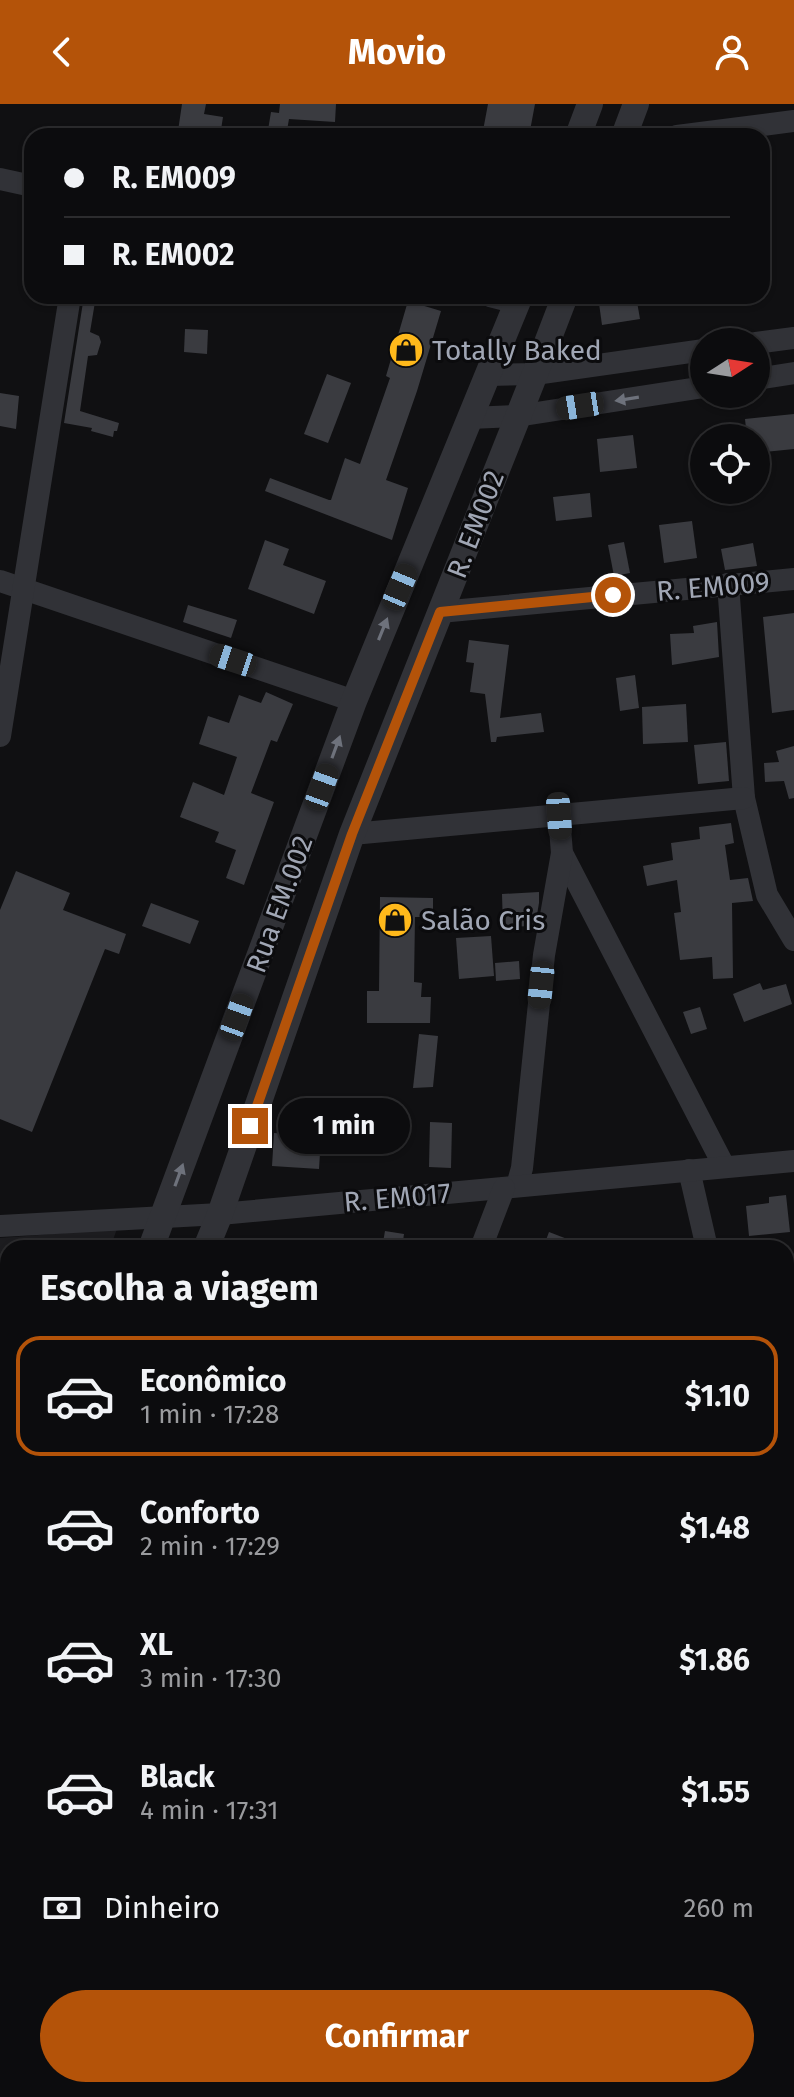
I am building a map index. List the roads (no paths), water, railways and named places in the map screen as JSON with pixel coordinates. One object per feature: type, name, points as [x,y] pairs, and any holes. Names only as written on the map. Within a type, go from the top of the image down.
[{"type":"street","points":[[581,128],[590,104]]},
{"type":"street","points":[[627,128],[636,104]]},
{"type":"street","points":[[739,128],[794,121]]},
{"type":"street","points":[[0,179],[24,184]]},
{"type":"street","points":[[0,736],[69,304]]},
{"type":"street","name":"Rua EM.002","points":[[154,1240],[354,701],[517,304]]},
{"type":"street","name":"R. EM002","points":[[209,1240],[352,834],[562,304]]},
{"type":"street","points":[[770,341],[794,338]]},
{"type":"street","points":[[488,375],[535,374],[690,352]]},
{"type":"street","points":[[770,377],[794,373]]},
{"type":"street","points":[[470,418],[517,416],[690,389]]},
{"type":"street","name":"R. EM009","points":[[440,612],[794,579]]},
{"type":"street","points":[[0,581],[354,701]]},
{"type":"street","points":[[728,584],[744,798],[767,895],[794,940]]},
{"type":"street","points":[[352,834],[744,798]]},
{"type":"street","points":[[485,1240],[522,1168],[544,955],[562,853],[559,816]]},
{"type":"street","points":[[562,853],[724,1166]]},
{"type":"street","name":"R. EM017","points":[[0,1226],[220,1214],[794,1161]]},
{"type":"street","points":[[689,1170],[705,1240]]},
{"type":"place","name":"Totally Baked","points":[[406,350]]},
{"type":"place","name":"Salão Cris","points":[[395,920]]}]
